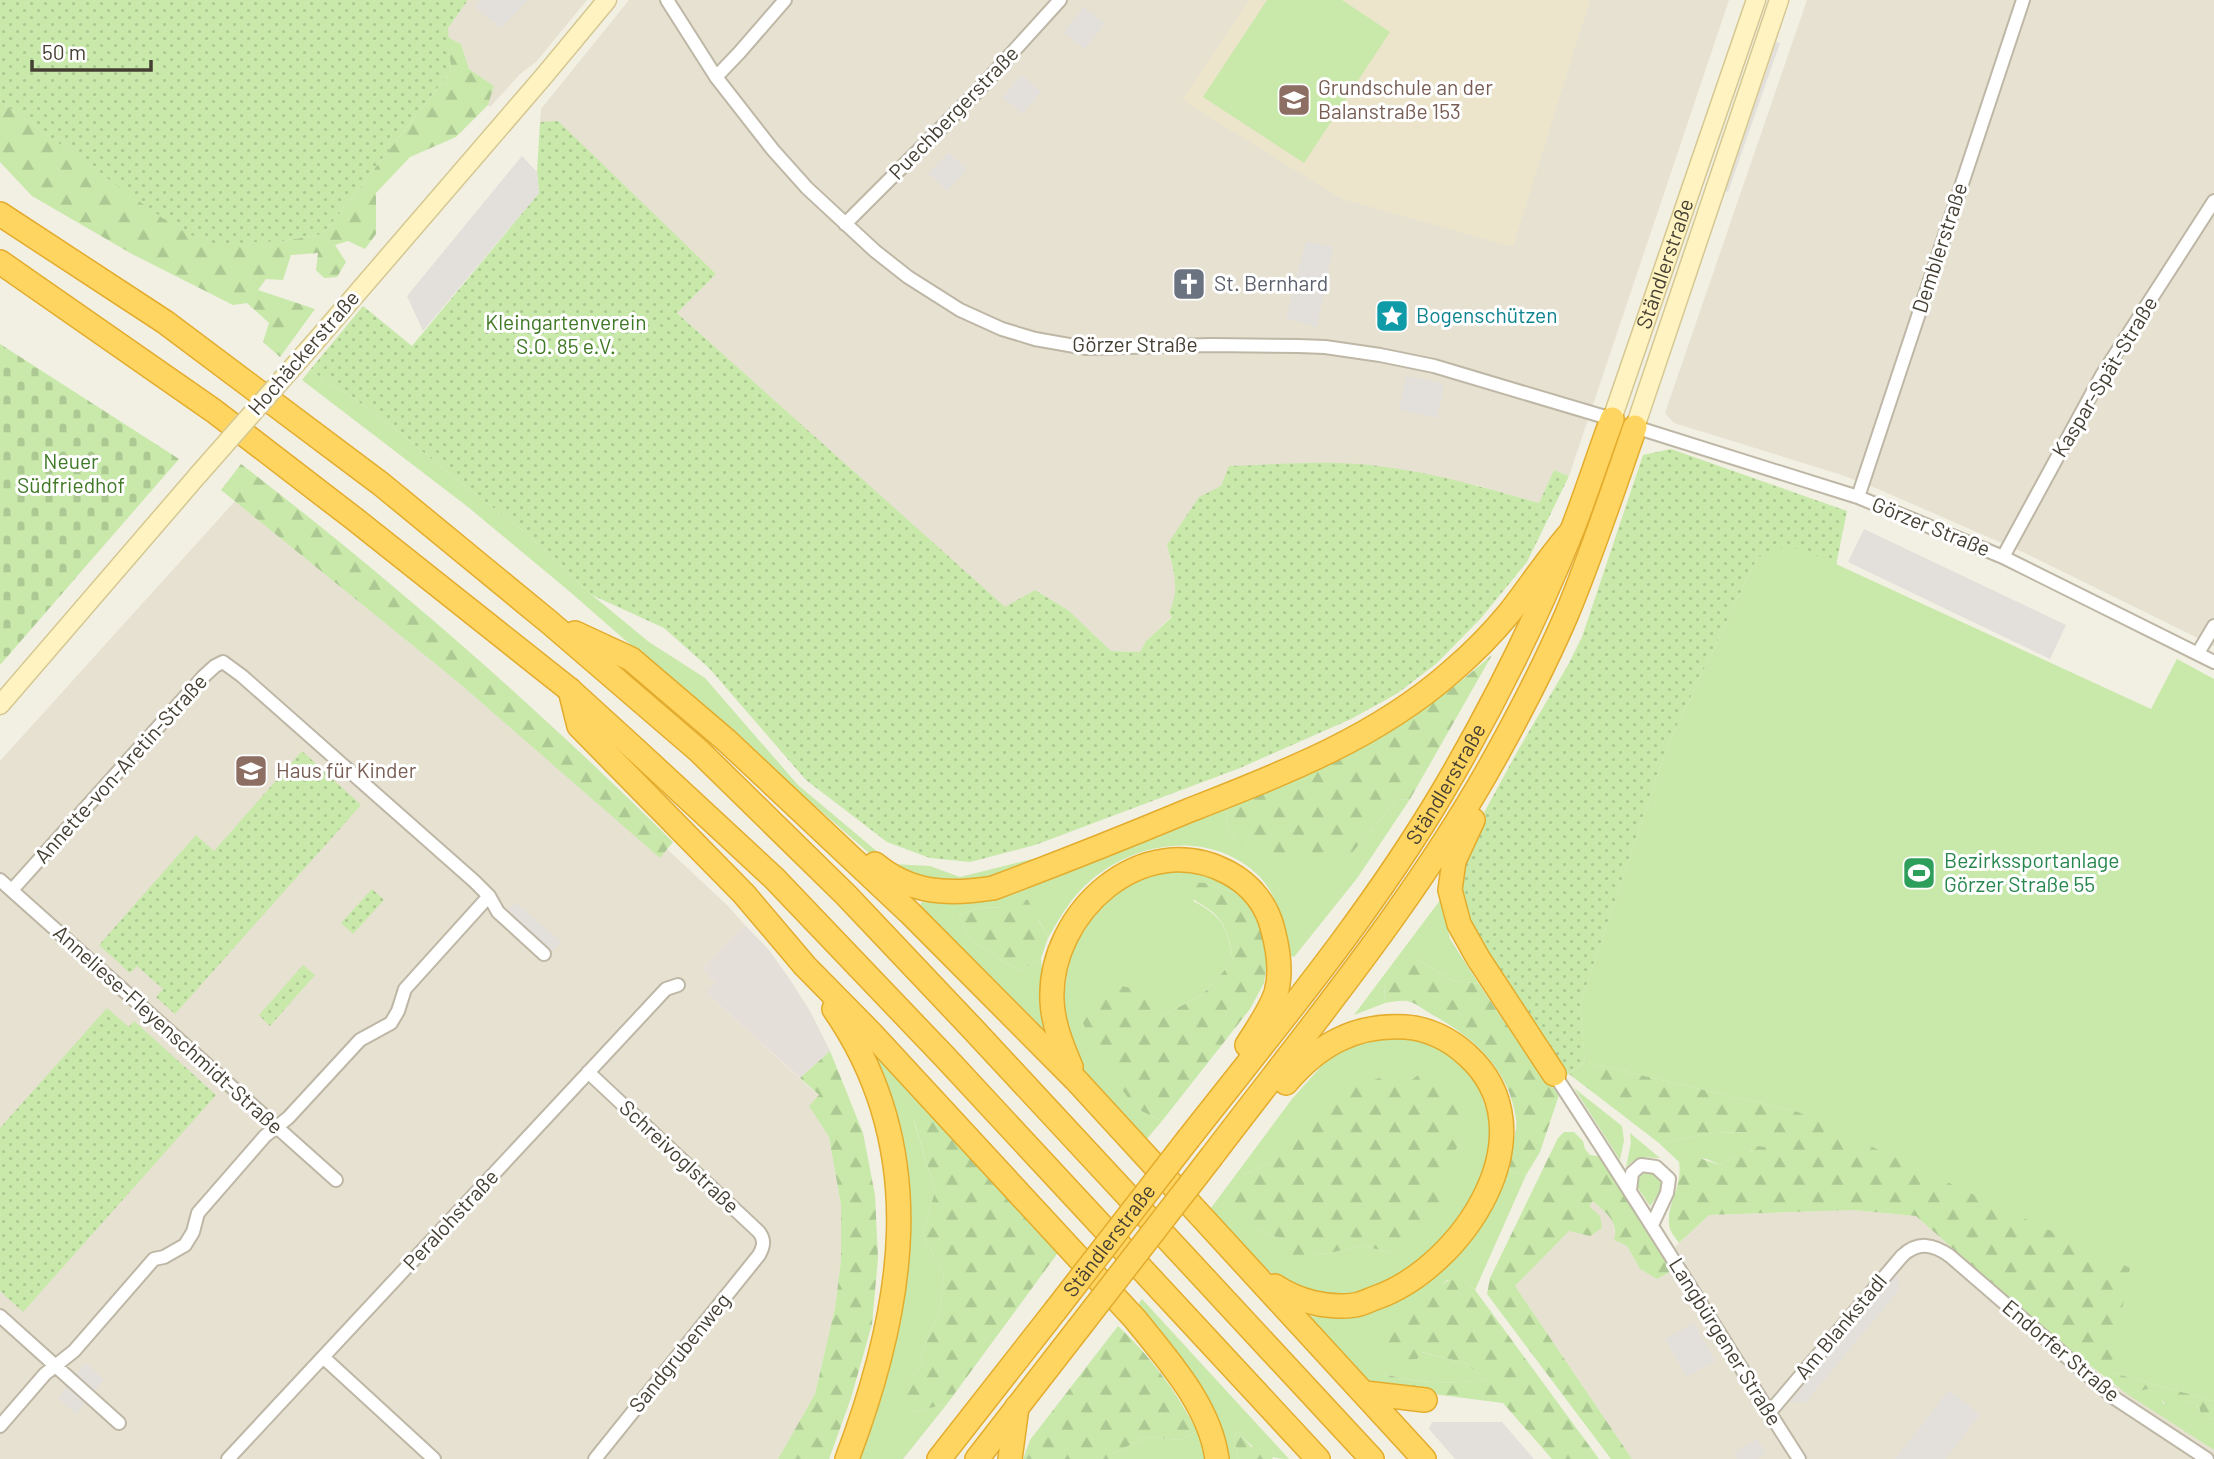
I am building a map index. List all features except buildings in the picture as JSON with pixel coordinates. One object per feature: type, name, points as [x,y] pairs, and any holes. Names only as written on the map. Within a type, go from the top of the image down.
[{"type":"highway","points":[[0,214],[165,323],[381,484],[549,622],[699,751],[846,895],[1371,1459]]},
{"type":"highway","points":[[0,262],[214,411],[570,691],[774,878],[953,1066],[1318,1459]]},
{"type":"highway","name":"Ständlerstraße","points":[[939,1459],[1320,970],[1367,905],[1441,793],[1517,653],[1571,532],[1612,419]]},
{"type":"highway","name":"Ständlerstraße","points":[[977,1459],[1311,1029],[1385,929],[1446,837],[1501,747],[1565,617],[1592,550],[1635,426]]},
{"type":"highway","points":[[790,800],[812,812],[891,877],[921,889],[965,892],[993,887],[1260,782],[1360,736],[1409,707],[1478,647],[1508,614],[1571,532]]},
{"type":"highway","points":[[549,622],[631,659],[727,741],[910,913],[1076,1080],[1424,1459]]},
{"type":"highway","points":[[570,691],[579,726],[744,894],[805,966],[872,1033],[1135,1320],[1169,1361],[1199,1408],[1213,1437],[1217,1459]]},
{"type":"highway","points":[[1501,747],[1500,771],[1463,837],[1454,861],[1450,890],[1459,924],[1478,958],[1554,1074]]},
{"type":"highway","points":[[1076,1080],[1058,1037],[1052,1000],[1062,944],[1075,920],[1093,896],[1117,878],[1139,867],[1184,860],[1223,870],[1246,885],[1270,917],[1277,946],[1279,963],[1276,993],[1226,1078],[1221,1098]]},
{"type":"highway","points":[[805,966],[848,1028],[871,1076],[889,1129],[900,1195],[898,1264],[886,1337],[867,1405],[847,1459]]},
{"type":"highway","points":[[1217,1149],[1248,1127],[1303,1063],[1351,1033],[1382,1026],[1410,1027],[1439,1036],[1464,1052],[1488,1079],[1500,1114],[1501,1142],[1494,1176],[1477,1213],[1451,1247],[1420,1276],[1387,1294],[1355,1305],[1328,1305],[1308,1302],[1290,1294],[1254,1271]]},
{"type":"highway","points":[[1365,1393],[1425,1400]]},
{"type":"highway","points":[[1010,1459],[1017,1406]]},
{"type":"street","name":"Hochäckerstraße","points":[[0,705],[607,0]]},
{"type":"street","name":"Görzer Straße","points":[[667,0],[716,77],[790,170],[893,266],[942,300],[1002,329],[1035,339],[1086,348],[1212,345],[1325,347],[1434,366],[1612,419]]},
{"type":"street","points":[[716,77],[785,0]]},
{"type":"street","name":"Puechbergerstraße","points":[[845,223],[972,97],[1060,0]]},
{"type":"street","name":"Ständlerstraße","points":[[1612,419],[1756,0]]},
{"type":"street","name":"Ständlerstraße","points":[[1635,426],[1779,0]]},
{"type":"street","name":"Demblerstraße","points":[[1857,497],[2023,0]]},
{"type":"street","name":"Kaspar-Spät-Straße","points":[[2003,557],[2102,375],[2214,201]]},
{"type":"street","name":"Görzer Straße","points":[[1635,426],[1857,497],[2003,557],[2214,662]]},
{"type":"street","points":[[2198,653],[2214,626]]},
{"type":"street","name":"Annette-von-Aretin-Straße","points":[[12,890],[202,677],[223,662],[489,895],[498,912],[544,954]]},
{"type":"street","name":"Anneliese-Fleyenschmidt-Straße","points":[[0,880],[336,1180]]},
{"type":"street","points":[[0,1426],[45,1374],[74,1351],[154,1259],[164,1257],[185,1245],[198,1213],[265,1136],[278,1128],[360,1040],[391,1023],[405,989],[489,895]]},
{"type":"street","name":"Peralohstraße","points":[[228,1459],[666,989],[678,985]]},
{"type":"street","name":"Schreivoglstraße","points":[[588,1072],[759,1232],[764,1247]]},
{"type":"street","name":"Langbürgener Straße","points":[[1554,1074],[1799,1459]]},
{"type":"street","points":[[1630,1190],[1632,1173],[1641,1166],[1656,1167],[1669,1179],[1667,1193],[1652,1225]]},
{"type":"street","name":"Am Blankstadl","points":[[1769,1413],[1902,1256],[1917,1246]]},
{"type":"street","name":"Endorfer Straße","points":[[1917,1246],[1937,1247],[1950,1256],[2113,1397],[2207,1459]]},
{"type":"street","name":"Sandgrubenweg","points":[[595,1459],[764,1247]]},
{"type":"street","points":[[0,1316],[119,1423]]},
{"type":"street","points":[[323,1357],[434,1459]]},
{"type":"shaded area","points":[[468,0],[587,0],[536,62],[520,74],[490,107],[488,105],[494,86],[469,69],[461,44],[448,37],[448,28]]},
{"type":"shaded area","points":[[481,0],[528,0],[501,28],[475,7]]},
{"type":"shaded area","points":[[629,0],[1729,0],[1569,476],[1554,470],[1539,503],[1476,485],[1167,545],[1177,586],[1175,600],[1169,612],[1172,616],[1146,641],[1140,652],[1111,651],[1068,610],[1035,590],[1005,608],[677,313],[716,274],[540,122],[541,109]]},
{"type":"shaded area","name":"Grundschule an der Balanstraße 153","points":[[1249,0],[1590,0],[1513,247],[1342,199],[1182,100]]},
{"type":"shaded area","points":[[1807,0],[2214,0],[2214,646],[2027,554],[1878,489],[1842,475],[1674,423],[1665,413]]},
{"type":"shaded area","points":[[1084,7],[1105,24],[1084,49],[1064,32]]},
{"type":"shaded area","points":[[1776,42],[1780,43],[1728,192],[1725,191]]},
{"type":"shaded area","points":[[1022,75],[1041,92],[1022,114],[1002,97]]},
{"type":"shaded area","points":[[949,152],[967,169],[947,191],[928,174]]},
{"type":"shaded area","points":[[522,156],[537,172],[539,193],[423,331],[407,296]]},
{"type":"shaded area","points":[[1306,241],[1333,247],[1317,327],[1286,318]]},
{"type":"shaded area","points":[[1406,376],[1444,384],[1437,418],[1399,410]]},
{"type":"shaded area","points":[[235,501],[459,683],[660,857],[667,849],[745,925],[702,969],[715,983],[706,993],[819,1096],[809,1106],[829,1137],[841,1205],[841,1260],[835,1308],[815,1394],[778,1459],[0,1459],[0,761]]},
{"type":"shaded area","points":[[1864,529],[2066,625],[2050,659],[1848,562]]},
{"type":"shaded area","points":[[515,902],[561,942],[552,951],[507,912]]},
{"type":"shaded area","points":[[745,925],[769,950],[789,978],[810,1011],[830,1051],[800,1078],[705,992],[715,983],[702,969]]},
{"type":"shaded area","points":[[1593,1201],[1613,1219],[1614,1240],[1627,1246],[1640,1269],[1657,1279],[1686,1264],[1675,1247],[1709,1215],[1853,1210],[1916,1216],[2051,1335],[2107,1380],[2214,1450],[2214,1459],[1632,1459],[1515,1286],[1569,1230],[1590,1236],[1588,1205]]},
{"type":"shaded area","points":[[1898,1273],[1899,1290],[1806,1402],[1790,1402]]},
{"type":"shaded area","points":[[1694,1323],[1715,1361],[1687,1377],[1665,1339]]},
{"type":"shaded area","points":[[86,1363],[104,1380],[94,1391],[76,1375]]},
{"type":"shaded area","points":[[68,1386],[86,1402],[76,1414],[58,1398]]},
{"type":"shaded area","points":[[1949,1390],[1980,1415],[1945,1459],[1895,1459]]},
{"type":"shaded area","points":[[1432,1422],[1502,1422],[1534,1459],[1455,1459],[1429,1429]]},
{"type":"shaded area","points":[[1757,1439],[1766,1454],[1758,1459],[1737,1459],[1734,1453]]},
{"type":"green space","points":[[0,0],[468,0],[448,28],[451,71],[323,234],[283,241],[210,244],[175,227],[0,101]]},
{"type":"green space","points":[[1267,0],[1342,0],[1390,32],[1304,163],[1203,97]]},
{"type":"green space","points":[[448,37],[461,44],[469,69],[494,86],[488,105],[456,137],[410,157],[376,193],[376,234],[365,249],[348,241],[335,245],[346,262],[337,277],[324,278],[316,270],[318,253],[291,255],[283,280],[266,279],[258,290],[315,309],[280,357],[263,342],[269,323],[247,303],[233,305],[132,254],[32,196],[0,162],[0,101],[176,227],[283,241],[323,234],[451,71]]},
{"type":"green space","name":"Kleingartenverein S.O. 85 e.V.","points":[[558,121],[716,274],[677,313],[1005,607],[1035,590],[1068,610],[1111,651],[1140,652],[1146,641],[1172,617],[1169,612],[1175,595],[1175,579],[1167,545],[1199,497],[1221,486],[1229,466],[1324,463],[1389,467],[1465,483],[1539,503],[1554,470],[1569,476],[1527,562],[1481,618],[1437,663],[1398,693],[1351,719],[1240,768],[1035,845],[970,862],[930,858],[887,842],[806,780],[709,668],[664,628],[592,595],[520,528],[374,412],[310,370],[363,306],[412,346],[539,193],[537,172],[540,122]]},
{"type":"green space","name":"Neuer Südfriedhof","points":[[0,344],[179,459],[0,665]]},
{"type":"green space","points":[[310,370],[374,412],[520,528],[592,595],[649,642],[705,678],[798,785],[892,864],[930,866],[960,877],[1036,858],[1036,862],[971,883],[920,879],[870,854],[569,591],[468,507],[302,380]]},
{"type":"green space","points":[[1671,449],[1847,511],[1836,565],[1806,551],[1788,548],[1757,558],[1669,742],[1580,1004],[1585,1062],[1567,1075],[1476,940],[1461,898],[1460,874],[1466,846],[1582,637],[1643,455]]},
{"type":"green space","points":[[241,464],[409,599],[570,742],[673,842],[660,858],[459,683],[221,490]]},
{"type":"green space","name":"Bezirkssportanlage Görzer Straße 55","points":[[1799,547],[2151,709],[2177,659],[2214,679],[2214,1401],[2110,1372],[1798,1112],[1585,1062],[1580,1004],[1669,742],[1757,558],[1773,549]]},
{"type":"green space","points":[[1492,655],[1410,799],[1396,800],[1352,853],[1305,860],[1262,852],[1235,840],[1226,828],[1227,805],[1341,759],[1392,731],[1460,682]]},
{"type":"green space","points":[[302,751],[361,805],[175,1014],[156,997],[163,989],[137,966],[130,973],[99,945],[196,835],[214,851]]},
{"type":"green space","points":[[1410,799],[1358,877],[1294,957],[1291,956],[1277,904],[1260,877],[1241,862],[1220,852],[1197,846],[1151,849],[1108,868],[1077,894],[1048,938],[1039,920],[1004,908],[981,907],[959,915],[968,938],[1007,964],[1022,970],[1041,958],[1047,1031],[1042,1030],[920,905],[923,900],[936,903],[986,900],[1227,805],[1226,828],[1235,840],[1352,853],[1396,800]]},
{"type":"green space","points":[[1179,871],[1213,879],[1244,896],[1205,883],[1193,901],[1212,913],[1223,925],[1233,961],[1202,995],[1160,1017],[1137,1109],[1162,1121],[1144,1142],[1102,1093],[1074,1052],[1065,1026],[1067,973],[1086,925],[1107,899],[1137,879],[1152,874]]},
{"type":"green space","points":[[1186,882],[1205,883],[1244,896],[1258,918],[1265,941],[1267,964],[1264,983],[1250,1009],[1162,1121],[1137,1109],[1099,1060],[1083,1023],[1092,998],[1109,983],[1135,989],[1160,1017],[1202,995],[1233,961],[1229,940],[1221,921],[1193,898]]},
{"type":"green space","points":[[372,889],[384,900],[353,934],[341,923]]},
{"type":"green space","points":[[1014,897],[1028,900],[1048,938],[1041,958],[1022,970],[1007,964],[968,938],[959,915],[981,907],[1004,908]]},
{"type":"green space","points":[[1441,899],[1450,939],[1479,984],[1451,980],[1416,959],[1384,982],[1385,1003],[1354,1015]]},
{"type":"green space","points":[[1416,959],[1451,980],[1479,984],[1522,1048],[1559,1095],[1540,1152],[1526,1175],[1511,1172],[1510,1159],[1516,1119],[1506,1085],[1487,1056],[1461,1033],[1416,1004],[1404,1001],[1385,1003],[1384,982],[1402,960]]},
{"type":"green space","points":[[303,965],[315,975],[270,1026],[259,1015]]},
{"type":"green space","points":[[107,1008],[129,1027],[134,1021],[216,1095],[23,1312],[0,1291],[0,1128]]},
{"type":"green space","points":[[1398,1037],[1417,1039],[1448,1052],[1478,1086],[1489,1117],[1491,1139],[1484,1171],[1468,1208],[1415,1268],[1351,1297],[1327,1298],[1287,1284],[1261,1265],[1244,1249],[1211,1208],[1292,1099],[1326,1061],[1352,1045]],"holes":[[[1402,1088],[1463,1137],[1394,1253],[1362,1246],[1315,1256],[1282,1239],[1256,1230],[1243,1175],[1270,1163]]]},
{"type":"green space","points":[[830,1051],[863,1133],[875,1195],[878,1258],[872,1324],[851,1398],[829,1459],[778,1459],[815,1394],[835,1308],[841,1260],[841,1205],[829,1137],[809,1106],[819,1095],[800,1078]]},
{"type":"green space","points":[[878,1055],[932,1113],[914,1121],[935,1191],[923,1234],[944,1275],[940,1310],[920,1355],[923,1364],[909,1378],[913,1412],[947,1404],[903,1459],[860,1459],[887,1374],[897,1330],[909,1241],[905,1152],[893,1102],[875,1059]]},
{"type":"green space","points":[[1585,1062],[1798,1112],[2130,1268],[2110,1372],[2214,1401],[2214,1418],[2206,1420],[2195,1403],[2186,1401],[2179,1409],[2170,1406],[2148,1389],[2127,1394],[2051,1335],[1916,1216],[1853,1210],[1709,1215],[1679,1243],[1671,1231],[1669,1216],[1679,1179],[1679,1162],[1684,1158],[1699,1158],[1720,1165],[1739,1152],[1752,1152],[1758,1146],[1765,1147],[1765,1140],[1750,1132],[1713,1133],[1659,1143],[1569,1074]]},
{"type":"green space","points":[[1423,1071],[1462,1096],[1463,1137],[1440,1177],[1447,1194],[1432,1222],[1394,1253],[1362,1246],[1315,1256],[1292,1256],[1282,1239],[1256,1230],[1230,1205],[1243,1175],[1270,1163],[1288,1135],[1325,1100],[1379,1078],[1402,1088]]},
{"type":"green space","points":[[1574,1088],[1622,1126],[1624,1140],[1620,1160]]},
{"type":"green space","points":[[932,1113],[1060,1250],[947,1404],[913,1412],[901,1392],[909,1378],[923,1364],[920,1355],[940,1310],[944,1275],[923,1234],[935,1191],[914,1120]]},
{"type":"green space","points":[[1564,1132],[1574,1132],[1583,1141],[1590,1155],[1603,1157],[1672,1271],[1657,1279],[1640,1269],[1627,1246],[1614,1240],[1613,1222],[1593,1201],[1589,1206],[1600,1216],[1602,1228],[1590,1236],[1569,1231],[1515,1286],[1632,1459],[1611,1459],[1487,1294],[1490,1278],[1558,1138]]},
{"type":"green space","points":[[1750,1132],[1766,1140],[1765,1147],[1720,1165],[1707,1159],[1684,1158],[1679,1162],[1659,1143],[1713,1133]]},
{"type":"green space","points":[[1630,1133],[1660,1158],[1637,1159],[1626,1167],[1631,1143]]},
{"type":"green space","points":[[1508,1164],[1511,1172],[1526,1175],[1475,1290],[1466,1281],[1447,1280],[1437,1289],[1417,1359],[1421,1352],[1465,1363],[1488,1380],[1435,1382],[1382,1373],[1379,1387],[1364,1377],[1310,1320],[1311,1316],[1338,1317],[1364,1313],[1388,1305],[1432,1278],[1469,1240],[1484,1218],[1495,1199]]},
{"type":"green space","points":[[1647,1172],[1658,1177],[1663,1188],[1650,1206],[1636,1185],[1641,1175]]},
{"type":"green space","points":[[1456,1277],[1466,1281],[1475,1290],[1599,1459],[1552,1459],[1503,1403],[1379,1387],[1377,1378],[1382,1373],[1434,1382],[1487,1380],[1465,1363],[1422,1352],[1417,1359],[1396,1360],[1388,1349],[1388,1327],[1420,1299]]},
{"type":"green space","points":[[1142,1299],[1289,1459],[1260,1452],[1238,1431],[1234,1439],[1239,1459],[1229,1459],[1223,1432],[1207,1397],[1186,1365],[1137,1306]]},
{"type":"green space","points":[[1118,1326],[1162,1375],[1197,1431],[1181,1440],[1146,1437],[1112,1454],[1112,1459],[1023,1459],[1030,1440]]},
{"type":"green space","points":[[2148,1389],[2158,1395],[2164,1404],[2186,1401],[2195,1403],[2206,1420],[2214,1418],[2214,1450],[2127,1394]]},
{"type":"green space","points":[[1197,1431],[1205,1459],[1112,1459],[1112,1454],[1146,1437],[1181,1440]]},
{"type":"green space","points":[[1238,1431],[1251,1447],[1263,1445],[1273,1459],[1239,1459],[1234,1439]]},
{"type":"place","name":"Grundschule an der Balanstraße 153","points":[[1294,100]]},
{"type":"place","name":"St. Bernhard","points":[[1189,284]]},
{"type":"place","name":"Bogenschützen","points":[[1392,316]]},
{"type":"place","name":"Haus für Kinder","points":[[251,771]]},
{"type":"place","name":"Bezirkssportanlage Görzer Straße 55","points":[[1919,873]]}]
